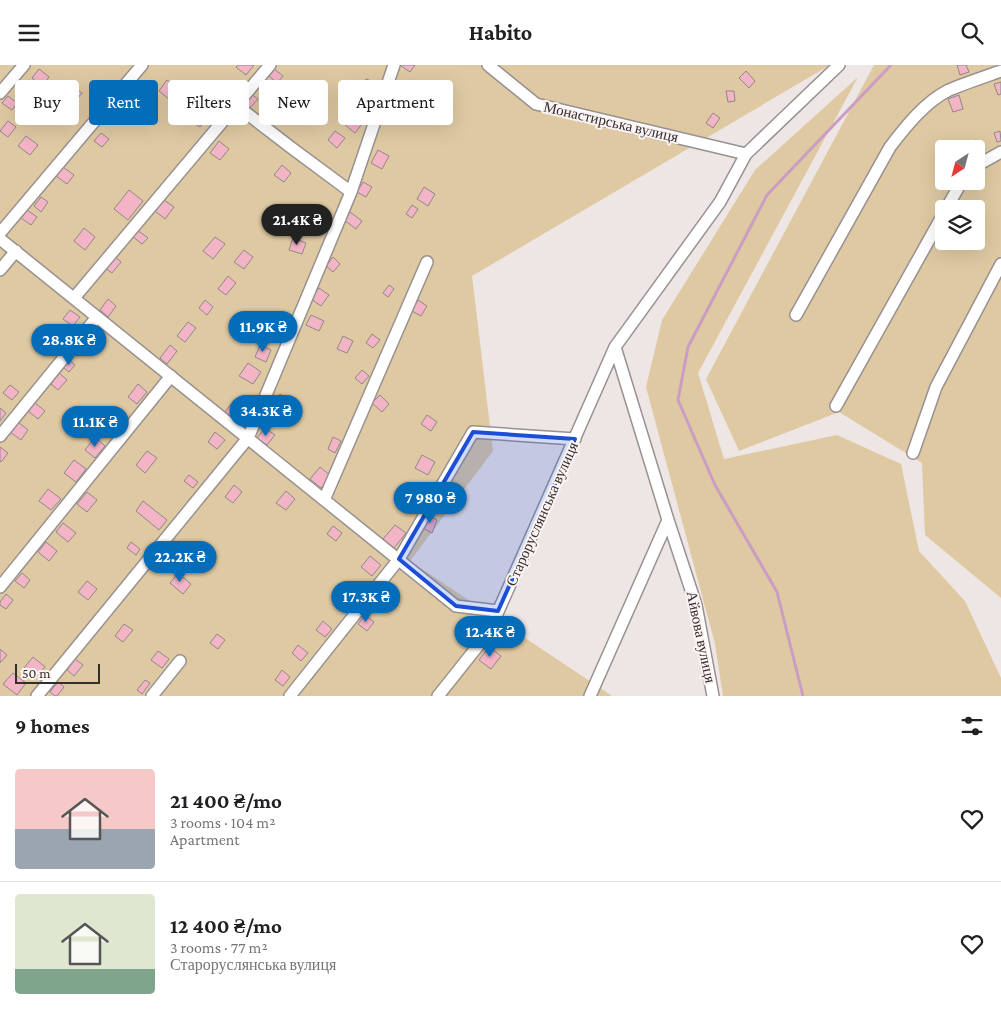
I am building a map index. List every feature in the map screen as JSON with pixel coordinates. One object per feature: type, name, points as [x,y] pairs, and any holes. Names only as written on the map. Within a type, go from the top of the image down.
[{"type":"street","points":[[0,93],[24,65]]},
{"type":"street","points":[[0,233],[142,65]]},
{"type":"street","points":[[249,90],[270,65]]},
{"type":"street","points":[[37,696],[248,438],[351,192],[394,65]]},
{"type":"street","name":"Монастирська вулиця","points":[[488,65],[536,104],[746,154]]},
{"type":"street","name":"Староруслянська вулиця","points":[[438,696],[489,632],[615,347],[720,202],[746,154],[839,65]]},
{"type":"street","points":[[796,315],[890,147],[906,126],[926,107],[948,91],[1001,71]]},
{"type":"street","points":[[249,115],[351,192]]},
{"type":"street","points":[[74,298],[219,125]]},
{"type":"street","points":[[985,161],[1001,152]]},
{"type":"street","points":[[836,406],[935,229]]},
{"type":"street","points":[[0,239],[456,606],[498,611]]},
{"type":"street","points":[[0,271],[16,251]]},
{"type":"street","points":[[324,500],[427,262]]},
{"type":"street","points":[[913,453],[936,387],[1001,264]]},
{"type":"street","points":[[0,436],[97,317]]},
{"type":"street","points":[[590,696],[668,520],[615,347]]},
{"type":"street","points":[[0,587],[171,376]]},
{"type":"street","points":[[290,696],[399,559],[473,432],[575,439]]},
{"type":"street","name":"Айвова вулиця","points":[[668,520],[696,605],[713,696]]},
{"type":"street","points":[[152,696],[180,661]]},
{"type":"highlighted area","points":[[473,432],[575,439],[498,611],[456,606],[399,559]]},
{"type":"shaded area","points":[[0,65],[830,65],[472,276],[493,451],[410,561],[612,696],[0,696]]},
{"type":"shaded area","points":[[874,65],[1001,65],[1001,598],[925,535],[922,463],[839,412],[739,451],[706,379]]},
{"type":"shaded area","points":[[858,77],[698,373],[724,459],[837,435],[901,464],[919,551],[965,601],[1001,678],[1001,696],[723,696],[715,644],[646,387],[662,320],[755,170]]},
{"type":"building","points":[[238,65],[254,65],[246,75],[236,67]]},
{"type":"building","points":[[400,65],[415,65],[410,72]]},
{"type":"building","points":[[957,65],[966,65],[969,72],[960,75]]},
{"type":"building","points":[[39,69],[49,77],[47,80],[34,80],[32,78]]},
{"type":"building","points":[[274,69],[283,76],[280,80],[274,80],[269,76]]},
{"type":"building","points":[[746,71],[755,81],[749,88],[739,78]]},
{"type":"building","points":[[167,80],[168,98],[159,91]]},
{"type":"building","points":[[1001,82],[1001,94],[998,95],[994,84]]},
{"type":"building","points":[[726,91],[734,91],[735,101],[728,102]]},
{"type":"building","points":[[251,94],[258,99],[250,108],[249,107],[249,96]]},
{"type":"building","points":[[959,95],[963,109],[953,112],[948,99]]},
{"type":"building","points":[[8,96],[15,101],[15,106],[12,110],[2,103]]},
{"type":"building","points":[[713,113],[720,118],[713,128],[706,123]]},
{"type":"building","points":[[8,121],[16,127],[8,137],[0,131]]},
{"type":"building","points":[[345,125],[361,125],[355,133]]},
{"type":"building","points":[[335,131],[345,138],[337,148],[328,140]]},
{"type":"building","points":[[1000,131],[1001,141],[997,142],[994,133]]},
{"type":"building","points":[[101,133],[109,139],[102,147],[94,141]]},
{"type":"building","points":[[26,136],[38,145],[30,155],[18,146]]},
{"type":"building","points":[[219,141],[229,149],[220,160],[210,153]]},
{"type":"building","points":[[378,150],[389,156],[382,169],[371,163]]},
{"type":"building","points":[[282,165],[291,173],[284,182],[274,175]]},
{"type":"building","points":[[63,167],[74,175],[67,184],[56,176]]},
{"type":"building","points":[[363,182],[372,187],[366,197],[357,192]]},
{"type":"building","points":[[424,187],[435,194],[428,206],[417,199]]},
{"type":"building","points":[[129,190],[143,201],[128,220],[114,209]]},
{"type":"building","points":[[41,197],[48,202],[41,212],[34,206]]},
{"type":"building","points":[[164,200],[174,207],[165,219],[155,211]]},
{"type":"building","points":[[412,205],[418,209],[412,218],[406,214]]},
{"type":"building","points":[[27,210],[37,217],[31,225],[21,218]]},
{"type":"building","points":[[350,212],[362,221],[356,229],[344,220]]},
{"type":"building","points":[[84,228],[95,237],[85,250],[74,241]]},
{"type":"building","points":[[137,230],[148,238],[142,244],[132,236]]},
{"type":"building","points":[[215,237],[225,244],[213,259],[203,251]]},
{"type":"building","points":[[293,238],[306,243],[302,254],[289,250]]},
{"type":"building","points":[[244,250],[253,257],[244,269],[234,262]]},
{"type":"building","points":[[114,256],[121,262],[112,273],[105,268]]},
{"type":"building","points":[[333,257],[340,264],[333,272],[326,266]]},
{"type":"building","points":[[228,276],[236,283],[226,295],[218,289]]},
{"type":"building","points":[[389,285],[394,289],[388,297],[383,293]]},
{"type":"building","points":[[319,288],[329,295],[321,306],[311,299]]},
{"type":"building","points":[[108,299],[116,306],[108,317],[100,310]]},
{"type":"building","points":[[205,300],[213,307],[207,315],[199,308]]},
{"type":"building","points":[[418,300],[427,306],[421,316],[412,311]]},
{"type":"building","points":[[70,310],[80,317],[73,326],[63,319]]},
{"type":"building","points":[[311,315],[324,321],[319,331],[306,325]]},
{"type":"building","points":[[274,316],[284,320],[279,331],[269,327]]},
{"type":"building","points":[[188,322],[196,328],[185,342],[177,336]]},
{"type":"building","points":[[372,334],[380,340],[373,348],[366,343]]},
{"type":"building","points":[[88,336],[96,342],[88,352],[80,346]]},
{"type":"building","points":[[343,336],[353,341],[347,353],[337,349]]},
{"type":"building","points":[[170,345],[177,351],[167,364],[160,358]]},
{"type":"building","points":[[260,345],[271,350],[266,362],[255,357]]},
{"type":"building","points":[[69,360],[75,365],[69,372],[63,367]]},
{"type":"building","points":[[248,363],[261,372],[253,384],[239,376]]},
{"type":"building","points":[[362,370],[369,376],[362,384],[355,378]]},
{"type":"building","points":[[59,373],[67,380],[58,390],[51,384]]},
{"type":"building","points":[[138,384],[147,392],[137,404],[128,397]]},
{"type":"building","points":[[10,385],[19,392],[12,400],[3,393]]},
{"type":"building","points":[[280,394],[287,400],[282,408],[274,402]]},
{"type":"building","points":[[380,395],[389,404],[382,412],[372,403]]},
{"type":"building","points":[[234,400],[247,411],[238,422],[225,412]]},
{"type":"building","points":[[35,403],[45,411],[38,419],[28,411]]},
{"type":"building","points":[[0,408],[6,413],[0,421]]},
{"type":"building","points":[[110,410],[125,422],[117,431],[103,420]]},
{"type":"building","points":[[427,415],[437,422],[431,431],[421,424]]},
{"type":"building","points":[[18,422],[28,430],[21,440],[10,432]]},
{"type":"building","points":[[265,428],[275,435],[267,445],[257,438]]},
{"type":"building","points":[[215,432],[225,440],[217,449],[208,442]]},
{"type":"building","points":[[95,437],[105,446],[95,458],[85,450]]},
{"type":"building","points":[[333,437],[341,441],[335,453],[328,449]]},
{"type":"building","points":[[0,447],[8,453],[1,462],[0,461]]},
{"type":"building","points":[[147,451],[157,458],[145,473],[136,465]]},
{"type":"building","points":[[422,455],[435,462],[428,475],[415,468]]},
{"type":"building","points":[[74,460],[86,469],[76,482],[64,473]]},
{"type":"building","points":[[320,467],[331,476],[321,488],[310,479]]},
{"type":"building","points":[[189,475],[198,482],[193,488],[184,481]]},
{"type":"building","points":[[234,485],[242,492],[233,503],[225,497]]},
{"type":"building","points":[[48,489],[61,499],[51,510],[39,501]]},
{"type":"building","points":[[286,491],[295,499],[286,510],[276,503]]},
{"type":"building","points":[[408,491],[418,496],[413,507],[403,502]]},
{"type":"building","points":[[87,492],[97,500],[87,512],[77,504]]},
{"type":"building","points":[[143,501],[167,520],[159,530],[136,511]]},
{"type":"building","points":[[429,516],[437,520],[432,533],[423,528]]},
{"type":"building","points":[[63,523],[76,533],[68,542],[56,532]]},
{"type":"building","points":[[395,525],[406,533],[394,548],[383,539]]},
{"type":"building","points":[[333,526],[342,533],[336,541],[327,534]]},
{"type":"building","points":[[46,542],[57,551],[49,561],[38,552]]},
{"type":"building","points":[[131,542],[140,549],[136,555],[127,548]]},
{"type":"building","points":[[370,556],[381,565],[372,576],[361,567]]},
{"type":"building","points":[[22,573],[30,580],[24,588],[15,581]]},
{"type":"building","points":[[178,573],[191,584],[183,594],[170,583]]},
{"type":"building","points":[[87,581],[97,589],[88,600],[78,592]]},
{"type":"building","points":[[6,594],[13,600],[6,609],[0,605],[0,602]]},
{"type":"building","points":[[345,595],[356,603],[348,613],[337,604]]},
{"type":"building","points":[[365,615],[374,622],[367,631],[358,624]]},
{"type":"building","points":[[323,621],[332,629],[325,637],[316,630]]},
{"type":"building","points":[[124,624],[133,630],[123,642],[115,636]]},
{"type":"building","points":[[217,634],[225,640],[218,649],[210,643]]},
{"type":"building","points":[[298,645],[308,653],[301,661],[292,653]]},
{"type":"building","points":[[489,647],[501,656],[491,669],[479,660]]},
{"type":"building","points":[[0,649],[7,655],[0,663]]},
{"type":"building","points":[[158,651],[169,659],[162,668],[151,660]]},
{"type":"building","points":[[33,657],[45,667],[36,678],[24,668]]},
{"type":"building","points":[[75,659],[83,665],[74,676],[67,670]]},
{"type":"building","points":[[282,670],[290,677],[283,686],[275,680]]},
{"type":"building","points":[[13,673],[26,683],[17,695],[3,684]]},
{"type":"building","points":[[145,680],[150,683],[142,694],[137,690]]},
{"type":"building","points":[[58,682],[64,687],[55,696],[50,692]]},
{"type":"waterway","points":[[803,696],[777,592],[715,485],[678,400],[688,347],[767,195],[891,65]]}]
